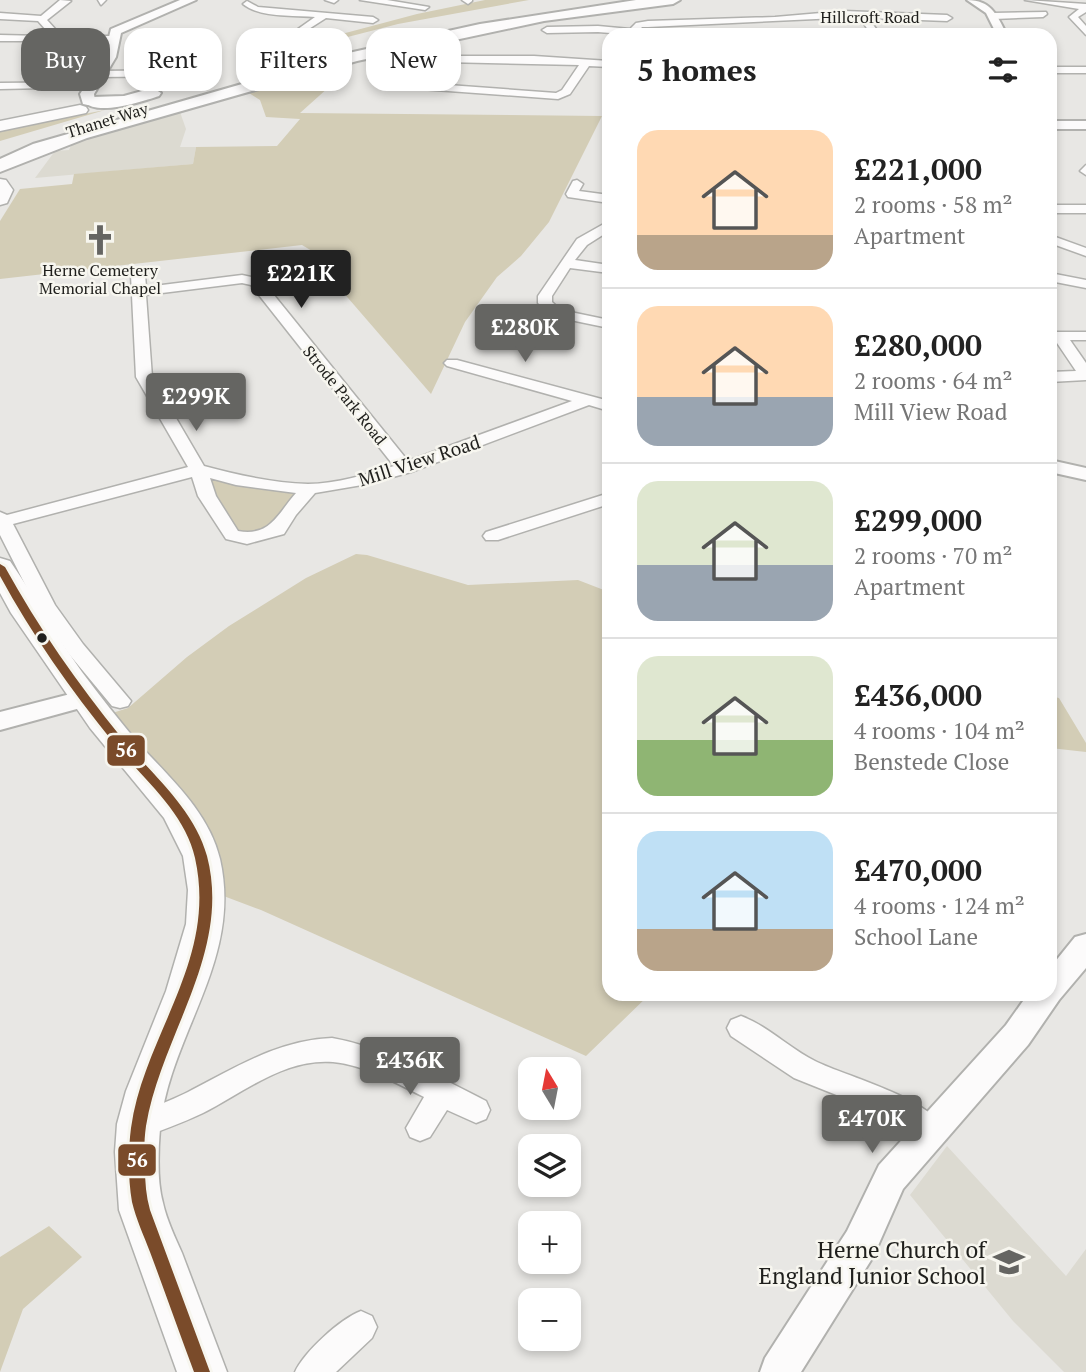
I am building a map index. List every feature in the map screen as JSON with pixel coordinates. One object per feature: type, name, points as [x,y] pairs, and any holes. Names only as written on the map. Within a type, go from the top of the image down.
[{"type":"highway","name":"Thanet Way","points":[[0,147],[128,107],[354,43],[450,19],[559,0]]},
{"type":"highway","name":"Thanet Way","points":[[0,154],[200,92],[377,43],[492,19],[624,0]]},
{"type":"highway","points":[[0,166],[33,151],[200,99],[350,57],[451,33],[546,15],[673,0]]},
{"type":"highway","points":[[464,5],[483,10]]},
{"type":"highway","points":[[370,27],[376,28]]},
{"type":"highway","points":[[78,105],[125,101],[156,91]]},
{"type":"highway","points":[[171,113],[200,99]]},
{"type":"main road","points":[[110,64],[116,58],[113,39],[115,32],[126,24],[190,0]]},
{"type":"main road","points":[[78,105],[86,91]]},
{"type":"main road","name":"Thanet Way","points":[[1,122],[78,105]]},
{"type":"main road","points":[[0,566],[24,612],[53,657],[108,691],[119,742],[164,791],[189,827],[201,855],[207,882],[208,913],[197,955],[149,1084],[138,1126],[140,1202],[202,1372]]},
{"type":"street","points":[[243,2],[274,0]]},
{"type":"street","points":[[364,0],[406,2],[427,16]]},
{"type":"street","points":[[972,0],[994,16],[999,28]]},
{"type":"street","points":[[1029,0],[1086,8]]},
{"type":"street","points":[[0,16],[43,19],[69,1]]},
{"type":"street","points":[[243,2],[257,9],[324,15],[370,27]]},
{"type":"street","points":[[1086,8],[1073,17],[1086,32]]},
{"type":"street","points":[[861,14],[871,28]]},
{"type":"street","name":"Hillcroft Road","points":[[636,28],[648,24],[861,14],[947,18]]},
{"type":"street","points":[[994,16],[1042,14]]},
{"type":"street","points":[[305,28],[324,15]]},
{"type":"street","points":[[801,18],[812,27]]},
{"type":"street","points":[[43,19],[42,22],[49,28]]},
{"type":"street","points":[[727,21],[732,28]]},
{"type":"street","name":"Hillcroft Road","points":[[547,30],[602,30]]},
{"type":"street","points":[[0,38],[21,38]]},
{"type":"street","points":[[461,58],[515,58],[602,63]]},
{"type":"street","points":[[461,90],[562,99],[586,62]]},
{"type":"street","points":[[1057,70],[1086,70]]},
{"type":"street","points":[[0,86],[21,85]]},
{"type":"street","points":[[1057,125],[1086,125]]},
{"type":"street","points":[[577,184],[572,194],[602,198]]},
{"type":"street","points":[[1057,209],[1086,209]]},
{"type":"street","points":[[602,229],[582,242],[545,296],[548,308],[556,313],[602,323]]},
{"type":"street","points":[[1057,242],[1086,252]]},
{"type":"street","points":[[566,263],[602,268]]},
{"type":"street","points":[[1057,278],[1086,284]]},
{"type":"street","name":"Strode Park Road","points":[[309,489],[288,513],[278,530],[247,538],[232,535],[207,496],[198,470],[144,377],[139,284],[242,279],[256,282],[405,468]]},
{"type":"street","points":[[1057,336],[1086,335]]},
{"type":"street","points":[[1057,340],[1086,375]]},
{"type":"street","points":[[452,363],[481,366],[602,404]]},
{"type":"street","points":[[1057,377],[1086,375]]},
{"type":"street","name":"Mill View Road","points":[[1,520],[198,470],[236,480],[309,489],[368,479],[405,468],[588,400]]},
{"type":"street","points":[[1057,468],[1086,474]]},
{"type":"street","points":[[492,536],[602,504]]},
{"type":"street","points":[[0,721],[108,691],[46,606],[1,520]]},
{"type":"street","points":[[1057,981],[1085,948]]},
{"type":"street","points":[[779,1372],[860,1244],[891,1177],[1031,1018],[1042,1001]]},
{"type":"street","points":[[741,1028],[804,1069],[884,1101],[931,1131]]},
{"type":"street","points":[[138,1126],[198,1101],[233,1079],[291,1055],[321,1050],[352,1054],[476,1110]]},
{"type":"street","points":[[420,1128],[442,1093]]},
{"type":"street","points":[[312,1372],[361,1327]]},
{"type":"shaded area","points":[[485,0],[529,0],[382,28],[366,28],[366,32],[352,36],[352,31]]},
{"type":"shaded area","points":[[325,91],[300,113],[602,116],[549,222],[521,256],[497,277],[465,322],[431,394],[329,276],[312,251],[302,245],[0,279],[0,221],[20,189],[72,184],[74,174],[193,164],[196,147],[277,146],[300,119],[266,117],[260,100],[249,93]]},
{"type":"shaded area","points":[[105,110],[0,141],[0,130]]},
{"type":"shaded area","points":[[180,112],[186,129],[180,147],[196,147],[193,164],[35,178],[55,151],[69,150],[73,141],[159,115]]},
{"type":"shaded area","points":[[198,470],[309,489],[278,530],[232,535]]},
{"type":"shaded area","points":[[356,554],[468,585],[578,580],[602,589],[602,1001],[643,1001],[586,1056],[261,910],[221,895],[100,717],[128,708],[187,657],[229,626],[306,578]]},
{"type":"shaded area","points":[[1057,698],[1086,743],[1086,752],[1057,749]]},
{"type":"shaded area","name":"Herne Church of England Junior School","points":[[947,1146],[1066,1276],[1086,1249],[1086,1372],[1064,1372],[1013,1321],[910,1195]]},
{"type":"shaded area","points":[[49,1226],[82,1257],[23,1309],[0,1372],[0,1257]]},
{"type":"transit line","name":"56","points":[[0,567],[26,613],[70,678],[186,823],[201,856],[207,890],[205,924],[186,991],[147,1091],[139,1124],[137,1152],[142,1210],[202,1372]]},
{"type":"place","name":"Herne Cemetery Memorial Chapel","points":[[100,240]]},
{"type":"place","name":"Herne Church of England Junior School","points":[[1009,1262]]}]
